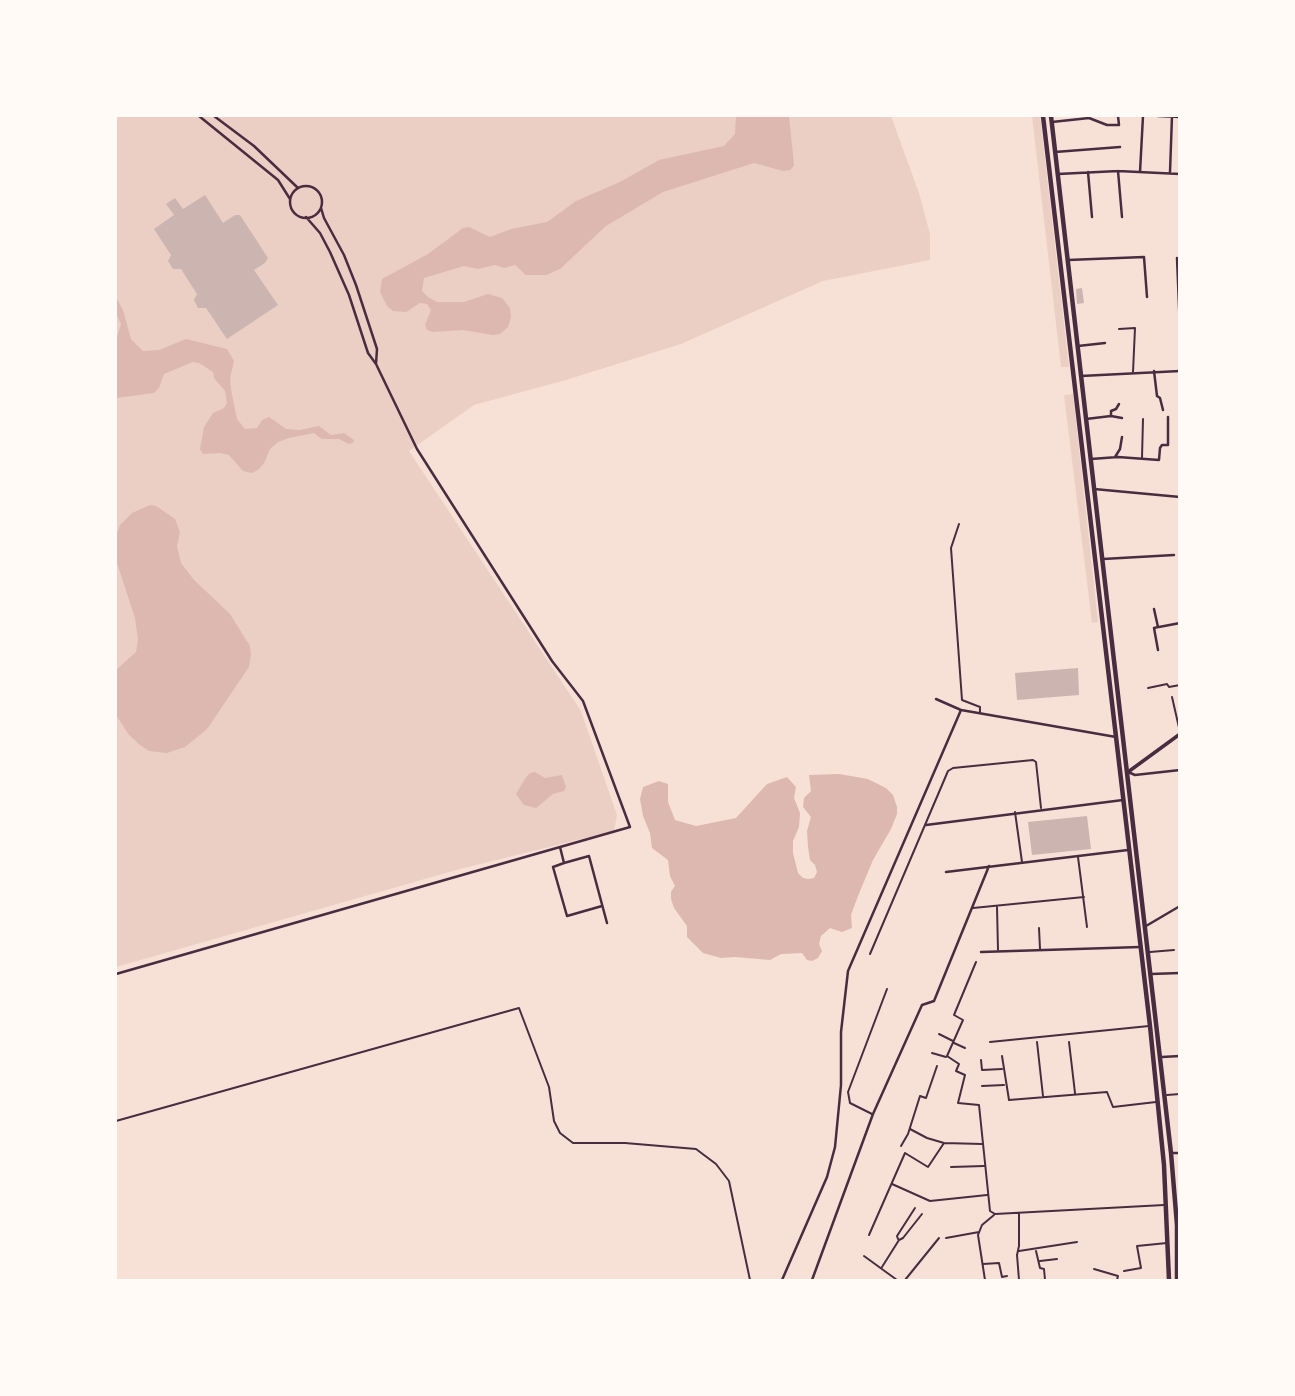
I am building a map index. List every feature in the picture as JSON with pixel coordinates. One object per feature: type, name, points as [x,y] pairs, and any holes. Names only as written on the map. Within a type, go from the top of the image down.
[{"type":"main road","points":[[1043,116],[1150,1026],[1167,1205],[1169,1280]]},
{"type":"main road","points":[[1051,116],[1177,1192],[1177,1280]]},
{"type":"main road","points":[[1073,376],[1081,376]]},
{"type":"main road","points":[[1086,488],[1094,489]]},
{"type":"main road","points":[[1103,630],[1111,629]]},
{"type":"main road","points":[[1120,777],[1180,733]]},
{"type":"main road","points":[[1146,995],[1153,994]]},
{"type":"main road","points":[[1163,1154],[1171,1153]]},
{"type":"main road","points":[[1167,1205],[1175,1204]]},
{"type":"street","points":[[116,974],[630,827],[583,701],[552,661],[417,449],[376,364],[368,353],[351,301],[320,233],[306,218],[294,211],[278,180],[199,116]]},
{"type":"street","points":[[214,116],[254,146],[298,188]]},
{"type":"street","points":[[1052,122],[1089,118],[1107,125],[1119,125],[1118,116]]},
{"type":"street","points":[[1140,172],[1143,116]]},
{"type":"street","points":[[1158,116],[1180,117]]},
{"type":"street","points":[[1170,174],[1172,116]]},
{"type":"street","points":[[225,137],[231,129]]},
{"type":"street","points":[[1055,152],[1120,147]]},
{"type":"street","points":[[1118,171],[1122,217]]},
{"type":"street","points":[[1058,174],[1118,171],[1180,174]]},
{"type":"street","points":[[1088,172],[1092,217]]},
{"type":"street","points":[[290,199],[293,192],[304,186],[316,189],[322,199],[324,218],[344,255],[360,297],[377,349],[376,364]]},
{"type":"street","points":[[306,218],[315,215],[321,208]]},
{"type":"street","points":[[1068,260],[1144,257],[1147,297]]},
{"type":"street","points":[[1177,258],[1180,330]]},
{"type":"street","points":[[351,301],[360,297]]},
{"type":"street","points":[[1078,346],[1105,343]]},
{"type":"street","points":[[1081,376],[1180,371]]},
{"type":"street","points":[[1154,372],[1157,396],[1163,410]]},
{"type":"street","points":[[1111,416],[1111,411],[1116,410],[1119,404]]},
{"type":"street","points":[[1086,419],[1111,416],[1122,418]]},
{"type":"street","points":[[1091,459],[1115,457],[1159,460],[1162,445],[1168,445],[1168,417]]},
{"type":"street","points":[[1115,457],[1122,437]]},
{"type":"street","points":[[1094,489],[1180,497]]},
{"type":"street","points":[[1103,559],[1174,555]]},
{"type":"street","points":[[1154,609],[1158,627]]},
{"type":"street","points":[[1158,650],[1154,628],[1180,623]]},
{"type":"street","points":[[936,699],[981,714],[1116,737]]},
{"type":"street","points":[[782,1280],[827,1177],[835,1147],[841,1085],[841,1032],[848,971],[961,709]]},
{"type":"street","points":[[1128,772],[1135,775],[1180,770]]},
{"type":"street","points":[[926,825],[1123,800]]},
{"type":"street","points":[[560,847],[564,863]]},
{"type":"street","points":[[946,872],[1128,850]]},
{"type":"street","points":[[602,906],[567,916],[553,867],[589,856],[607,923]]},
{"type":"street","points":[[812,1280],[873,1114],[922,1005],[934,1001],[989,866]]},
{"type":"street","points":[[1146,926],[1180,906]]},
{"type":"street","points":[[981,953],[1140,947]]},
{"type":"street","points":[[1151,974],[1180,972]]},
{"type":"street","points":[[1160,1058],[1180,1056]]},
{"type":"street","points":[[1171,1153],[1180,1153]]},
{"type":"lane","points":[[1119,328],[1135,328],[1133,372]]},
{"type":"lane","points":[[1142,459],[1143,419]]},
{"type":"lane","points":[[959,524],[951,548],[962,700],[980,707],[981,714]]},
{"type":"lane","points":[[1148,688],[1167,684],[1169,687],[1180,685]]},
{"type":"lane","points":[[1172,697],[1180,733]]},
{"type":"lane","points":[[870,954],[948,771],[953,768],[1033,760],[1036,762],[1041,809]]},
{"type":"lane","points":[[1015,812],[1022,862]]},
{"type":"lane","points":[[1078,856],[1087,927]]},
{"type":"lane","points":[[971,908],[1084,897]]},
{"type":"lane","points":[[996,907],[998,951]]},
{"type":"lane","points":[[1039,928],[1040,950]]},
{"type":"lane","points":[[1149,952],[1174,950]]},
{"type":"lane","points":[[932,1053],[946,1059],[963,1020],[954,1014],[976,962]]},
{"type":"lane","points":[[873,1114],[850,1103],[848,1092],[887,989]]},
{"type":"lane","points":[[116,1121],[519,1008],[549,1087],[554,1121],[559,1133],[573,1143],[625,1143],[696,1149],[716,1164],[729,1181],[750,1280]]},
{"type":"lane","points":[[989,1042],[1150,1026]]},
{"type":"lane","points":[[939,1034],[965,1048]]},
{"type":"lane","points":[[1037,1042],[1044,1097]]},
{"type":"lane","points":[[1069,1042],[1075,1094]]},
{"type":"lane","points":[[947,1056],[959,1064],[956,1071],[965,1075],[958,1103],[979,1105],[990,1211],[995,1214],[1167,1205]]},
{"type":"lane","points":[[1002,1056],[1009,1100],[1107,1092],[1113,1107],[1157,1102]]},
{"type":"lane","points":[[981,1060],[982,1070],[1003,1069]]},
{"type":"lane","points":[[901,1146],[920,1097],[926,1098],[937,1066]]},
{"type":"lane","points":[[982,1086],[1005,1085]]},
{"type":"lane","points":[[1165,1095],[1180,1094]]},
{"type":"lane","points":[[909,1128],[927,1139],[944,1143],[983,1144]]},
{"type":"lane","points":[[869,1235],[905,1153],[928,1167],[944,1143]]},
{"type":"lane","points":[[951,1167],[985,1166]]},
{"type":"lane","points":[[892,1184],[932,1201],[988,1195]]},
{"type":"lane","points":[[899,1240],[897,1236],[915,1209]]},
{"type":"lane","points":[[1019,1213],[1020,1280]]},
{"type":"lane","points":[[882,1267],[899,1240],[922,1214]]},
{"type":"lane","points":[[985,1280],[979,1232],[982,1225],[995,1214]]},
{"type":"lane","points":[[946,1238],[979,1232]]},
{"type":"lane","points":[[905,1280],[939,1238]]},
{"type":"lane","points":[[1018,1251],[1077,1242]]},
{"type":"lane","points":[[1124,1271],[1141,1268],[1137,1246],[1168,1243]]},
{"type":"lane","points":[[1035,1250],[1040,1268],[1044,1269],[1045,1280]]},
{"type":"lane","points":[[864,1256],[897,1280]]},
{"type":"lane","points":[[1039,1261],[1057,1259]]},
{"type":"lane","points":[[982,1264],[999,1263],[1002,1277],[1007,1276]]},
{"type":"lane","points":[[1094,1269],[1118,1276],[1117,1280]]},
{"type":"shaded area","points":[[116,116],[891,116],[919,193],[930,234],[930,260],[823,281],[681,344],[474,405],[409,451],[581,711],[617,815],[614,831],[460,869],[116,967]]},
{"type":"shaded area","points":[[736,116],[789,116],[794,166],[783,171],[754,163],[663,192],[606,226],[560,269],[546,275],[526,275],[515,265],[504,268],[495,265],[478,269],[464,266],[424,278],[422,291],[437,302],[464,302],[488,294],[502,298],[510,308],[511,317],[508,327],[500,334],[463,330],[432,332],[427,330],[425,325],[431,310],[427,304],[420,303],[406,312],[393,311],[387,306],[380,292],[382,279],[428,254],[463,228],[469,227],[490,237],[511,229],[547,222],[576,201],[620,182],[659,160],[724,146],[735,134]]},
{"type":"shaded area","points":[[1032,116],[1040,116],[1069,367],[1061,367]]},
{"type":"shaded area","points":[[116,297],[123,310],[131,339],[143,351],[159,350],[186,339],[227,349],[234,361],[230,378],[237,419],[245,429],[257,428],[262,420],[269,417],[286,429],[300,430],[319,426],[331,435],[344,433],[354,440],[353,443],[339,439],[322,439],[314,433],[289,438],[270,449],[264,463],[252,473],[243,471],[229,455],[203,454],[200,449],[204,427],[213,413],[224,408],[227,403],[225,391],[214,378],[213,372],[193,362],[164,374],[154,393],[116,398],[116,340],[121,324],[116,314]]},
{"type":"shaded area","points":[[1073,394],[1098,622],[1092,623],[1064,395]]},
{"type":"shaded area","points":[[150,505],[175,519],[180,532],[177,546],[181,563],[194,580],[230,614],[250,646],[251,654],[249,667],[207,729],[185,747],[167,753],[149,751],[140,745],[129,735],[116,715],[116,670],[136,652],[138,639],[135,618],[116,560],[116,536],[120,525],[132,513]]},
{"type":"shaded area","points":[[535,772],[545,778],[562,775],[566,787],[564,791],[553,794],[536,808],[524,805],[516,794],[526,777]]},
{"type":"shaded area","points":[[839,774],[868,779],[886,788],[893,795],[897,807],[891,829],[873,860],[858,896],[851,915],[852,928],[842,932],[830,928],[821,936],[819,944],[822,951],[818,958],[812,961],[807,960],[802,953],[781,954],[770,960],[721,958],[703,953],[687,937],[687,926],[674,908],[671,892],[675,886],[670,876],[668,860],[652,848],[640,799],[643,787],[659,781],[668,784],[668,802],[675,820],[696,826],[736,818],[767,784],[787,777],[796,787],[794,798],[800,813],[793,853],[798,873],[808,879],[814,878],[817,872],[810,860],[808,847],[807,831],[811,817],[803,807],[804,798],[811,791],[809,775]]},
{"type":"building","points":[[205,195],[223,223],[235,215],[240,215],[268,258],[254,270],[278,305],[227,339],[206,308],[198,308],[194,300],[197,294],[181,269],[173,269],[168,261],[171,255],[154,229],[174,215],[166,204],[175,198],[183,209]]},
{"type":"building","points":[[1082,288],[1084,303],[1077,304],[1076,289]]},
{"type":"building","points":[[1078,668],[1079,695],[1017,700],[1015,673]]},
{"type":"building","points":[[1087,816],[1091,849],[1032,855],[1028,822]]}]
